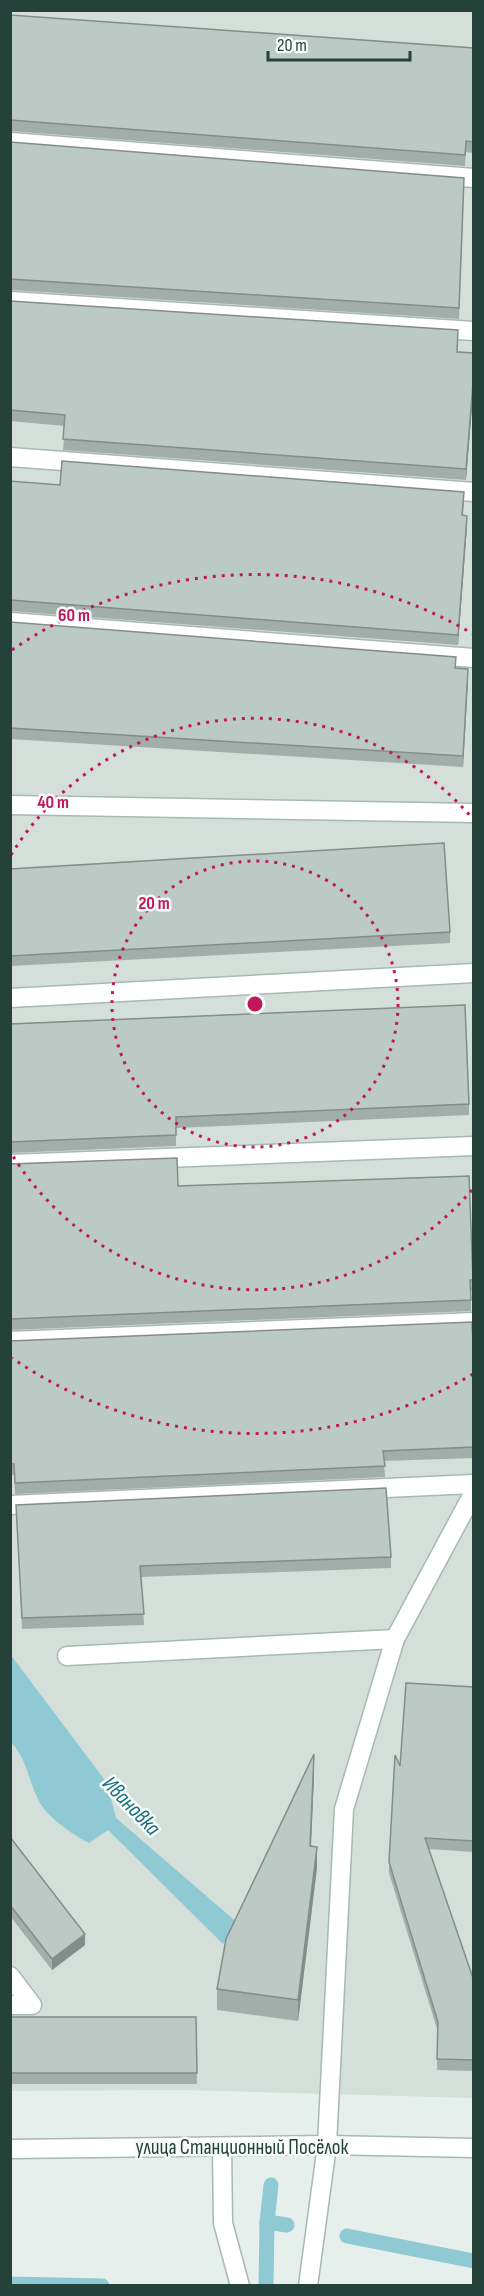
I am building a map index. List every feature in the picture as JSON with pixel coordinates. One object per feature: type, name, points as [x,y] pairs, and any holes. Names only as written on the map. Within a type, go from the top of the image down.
[{"type":"street","points":[[10,142],[474,178]]},
{"type":"street","points":[[10,301],[474,331]]},
{"type":"street","points":[[10,457],[474,492]]},
{"type":"street","points":[[10,622],[474,658]]},
{"type":"street","points":[[10,805],[474,813]]},
{"type":"street","points":[[10,998],[474,973]]},
{"type":"street","points":[[10,1164],[474,1146]]},
{"type":"street","points":[[10,1341],[474,1322]]},
{"type":"street","points":[[10,1505],[474,1484]]},
{"type":"street","points":[[308,2286],[327,2145],[344,1809],[394,1639],[474,1492]]},
{"type":"street","points":[[67,1656],[394,1639]]},
{"type":"street","points":[[10,1976],[32,2005],[10,2005]]},
{"type":"street","name":"улица Станционный Посёлок","points":[[10,2149],[327,2145],[474,2148]]},
{"type":"street","points":[[222,2147],[223,2223],[240,2286]]},
{"type":"shaded area","points":[[10,11],[473,11],[473,2098],[180,2090],[11,2091]]},
{"type":"water","points":[[10,1654],[107,1783],[116,1818],[240,1925],[223,1944],[108,1830],[89,1843],[61,1825],[43,1807],[35,1793],[25,1764],[11,1742]]},
{"type":"building","points":[[10,15],[474,48],[473,142],[466,141],[465,155],[10,120]]},
{"type":"building","points":[[10,142],[464,178],[459,308],[10,279]]},
{"type":"building","points":[[10,301],[458,330],[457,352],[474,353],[466,469],[63,439],[65,415],[10,410]]},
{"type":"building","points":[[62,461],[464,492],[462,515],[467,516],[458,635],[10,600],[10,481],[60,485]]},
{"type":"building","points":[[10,622],[456,657],[455,668],[468,669],[463,756],[10,728]]},
{"type":"building","points":[[444,843],[450,932],[10,956],[10,869]]},
{"type":"building","points":[[465,1005],[469,1104],[176,1117],[176,1135],[10,1142],[10,1024]]},
{"type":"building","points":[[177,1158],[178,1186],[469,1176],[473,1280],[470,1280],[471,1300],[10,1319],[10,1164]]},
{"type":"building","points":[[472,1322],[474,1447],[383,1451],[385,1466],[15,1483],[14,1464],[10,1464],[10,1341]]},
{"type":"building","points":[[386,1488],[391,1557],[140,1566],[144,1614],[22,1618],[16,1505]]},
{"type":"building","points":[[406,1683],[474,1687],[474,1841],[425,1838],[474,1981],[474,2060],[437,2059],[438,2022],[389,1862],[395,1755],[400,1766]]},
{"type":"building","points":[[314,1754],[310,1846],[317,1847],[298,2000],[217,1989],[226,1939]]},
{"type":"building","points":[[10,1837],[85,1934],[52,1959],[10,1905]]},
{"type":"building","points":[[10,2017],[196,2017],[197,2073],[10,2073]]},
{"type":"waterway","name":"Ивановка","points":[[266,2286],[267,2222],[271,2185]]},
{"type":"waterway","points":[[267,2222],[287,2225]]},
{"type":"waterway","points":[[347,2236],[474,2261]]},
{"type":"waterway","points":[[10,2284],[102,2286]]}]
